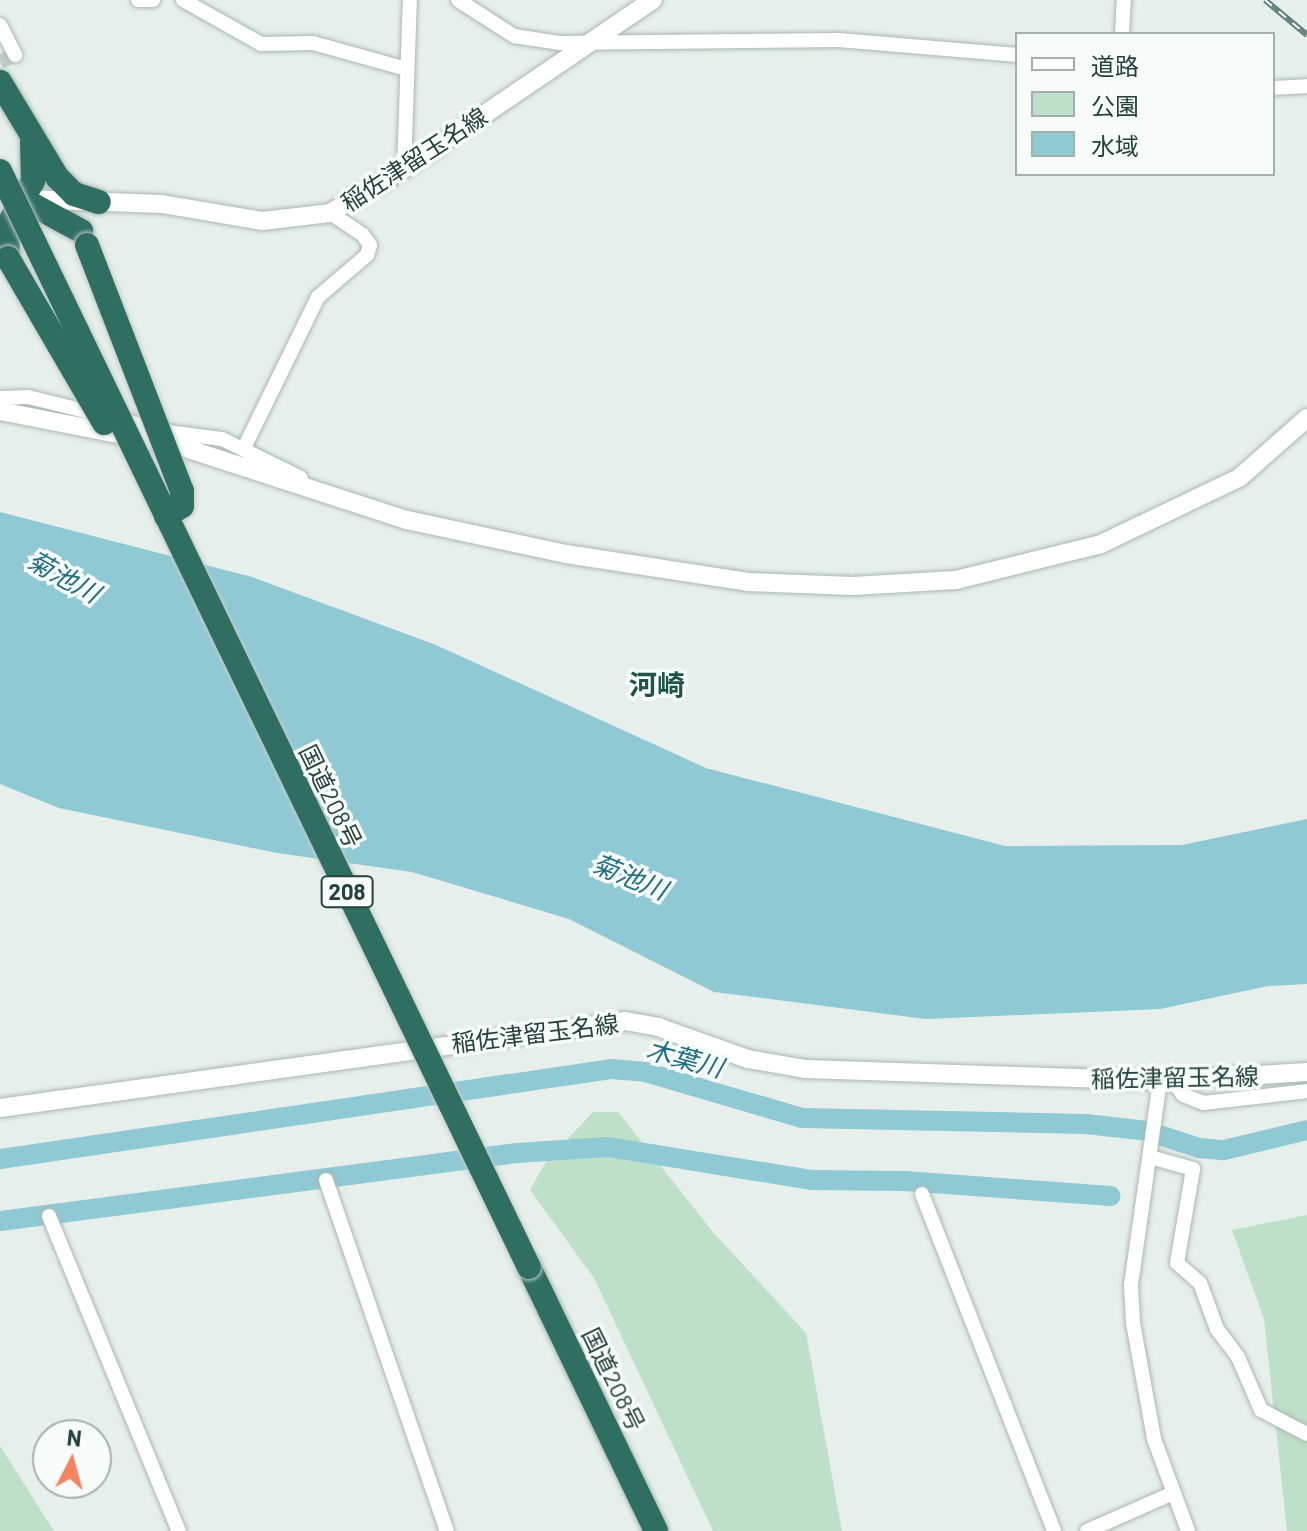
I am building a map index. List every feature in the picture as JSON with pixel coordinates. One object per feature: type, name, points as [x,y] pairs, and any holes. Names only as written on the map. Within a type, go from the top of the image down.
[{"type":"highway","points":[[0,82],[57,177],[74,194],[99,202],[87,213],[84,238],[182,491],[182,506],[166,516]]},
{"type":"highway","points":[[31,134],[36,162],[11,198],[4,252],[171,548],[194,577]]},
{"type":"highway","name":"国道208号","points":[[0,171],[656,1531]]},
{"type":"highway","points":[[0,187],[11,198],[84,238]]},
{"type":"main road","name":"稲佐津留玉名線","points":[[11,198],[162,204],[262,221],[330,213],[404,169],[653,0]]},
{"type":"main road","points":[[0,411],[179,446],[369,509],[566,554],[748,582],[853,586],[956,580],[1101,544],[1191,505],[1239,478],[1307,418]]},
{"type":"main road","name":"稲佐津留玉名線","points":[[0,1108],[625,1021],[777,1066],[1166,1081],[1307,1072]]},
{"type":"street","points":[[138,0],[153,0]]},
{"type":"street","points":[[183,0],[261,44],[313,43],[407,69]]},
{"type":"street","points":[[404,169],[410,0]]},
{"type":"street","points":[[458,0],[514,36],[560,43],[593,40],[839,40],[1015,55]]},
{"type":"street","points":[[1122,32],[1124,0]]},
{"type":"street","points":[[0,25],[15,55]]},
{"type":"street","points":[[1275,88],[1307,86]]},
{"type":"street","points":[[244,448],[318,297],[367,255],[370,245],[363,235],[330,213]]},
{"type":"street","points":[[0,398],[28,397],[244,448],[303,479],[359,498],[369,509]]},
{"type":"street","points":[[1188,1531],[1154,1439],[1133,1323],[1131,1285],[1158,1108],[1166,1081],[1183,1095],[1204,1103],[1307,1091]]},
{"type":"street","points":[[1150,1157],[1193,1169],[1177,1263],[1200,1283],[1217,1329],[1238,1357],[1261,1410],[1307,1434]]},
{"type":"street","points":[[326,1180],[447,1531]]},
{"type":"street","points":[[922,1194],[1054,1531]]},
{"type":"street","points":[[49,1216],[179,1531]]},
{"type":"street","points":[[1087,1531],[1173,1493]]},
{"type":"green space","points":[[593,1112],[618,1112],[713,1232],[806,1333],[842,1531],[713,1531],[594,1278],[530,1190],[546,1162]]},
{"type":"green space","points":[[1307,1215],[1307,1531],[1287,1531],[1264,1319],[1232,1230]]},
{"type":"green space","points":[[0,1446],[54,1531],[0,1531]]},
{"type":"water","name":"菊池川","points":[[0,512],[252,577],[436,645],[706,768],[1005,846],[1182,845],[1307,819],[1307,984],[1268,986],[1160,1009],[926,1019],[714,992],[569,919],[412,872],[277,853],[59,808],[0,784]]},
{"type":"waterway","name":"木葉川","points":[[0,1159],[612,1069],[645,1072],[802,1118],[1086,1124],[1147,1131],[1199,1148],[1224,1150],[1307,1130]]},
{"type":"waterway","points":[[0,1221],[517,1153],[608,1147],[811,1180],[905,1181],[1110,1196]]},
{"type":"tunnel","points":[[0,62],[15,55]]},
{"type":"railway","points":[[1265,0],[1307,35]]},
{"type":"district","name":"河崎","points":[[657,684]]}]
